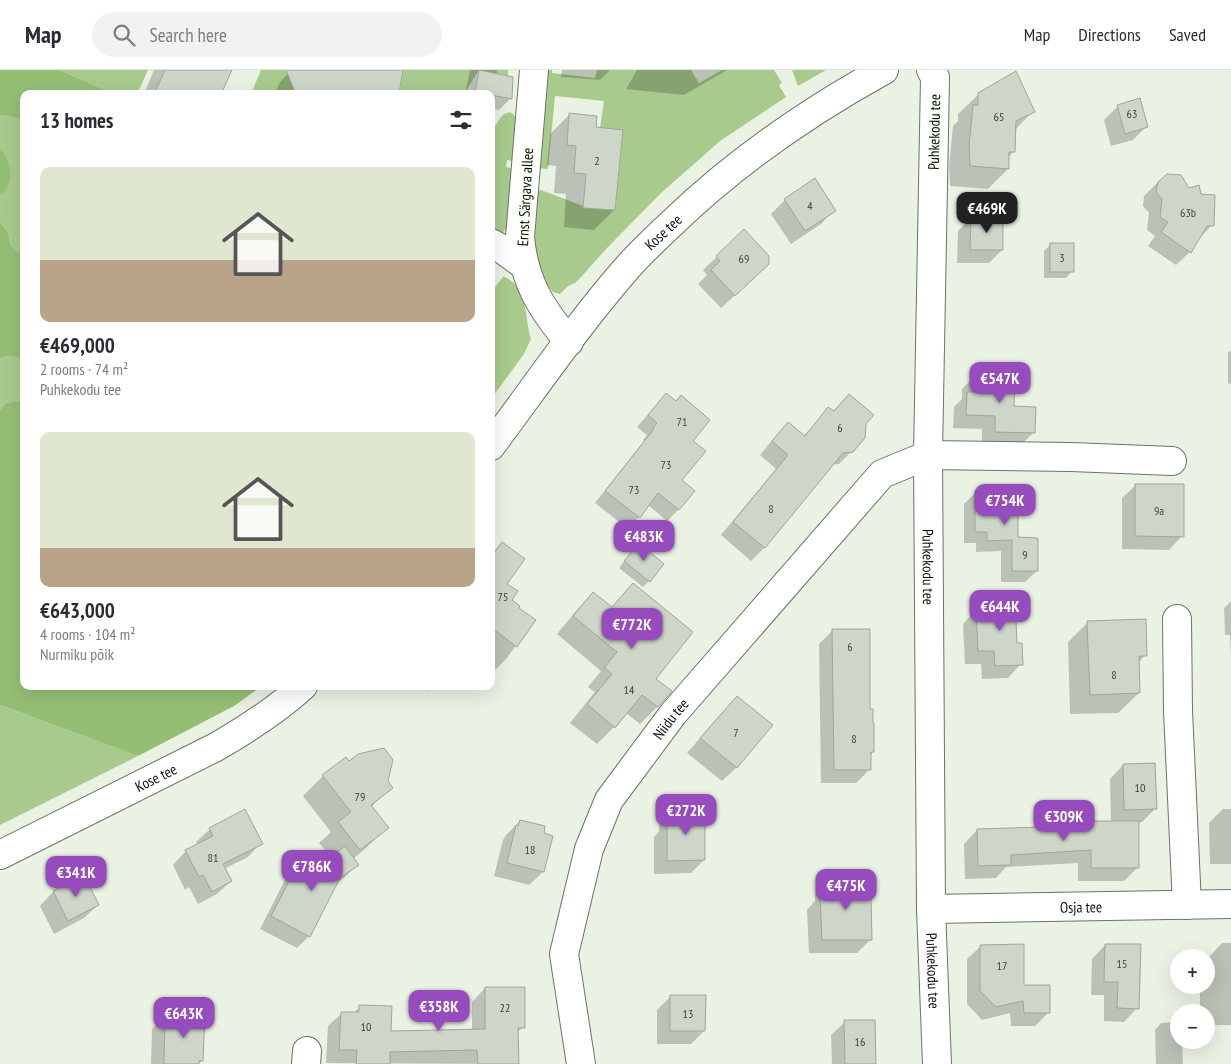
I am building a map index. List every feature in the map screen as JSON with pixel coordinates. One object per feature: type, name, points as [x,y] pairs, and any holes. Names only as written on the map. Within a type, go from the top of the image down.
[{"type":"street","name":"Ernst Särgava allee","points":[[534,70],[520,237],[525,266],[535,295],[542,308],[569,342]]},
{"type":"street","name":"Kose tee","points":[[495,441],[611,287],[665,230],[706,191],[748,157],[791,126],[884,70]]},
{"type":"street","name":"Puhkekodu tee","points":[[931,70],[935,77],[928,454],[931,909],[937,1064]]},
{"type":"street","points":[[495,245],[525,266]]},
{"type":"street","points":[[928,454],[1172,461]]},
{"type":"street","name":"Niidu tee","points":[[580,1064],[564,954],[589,849],[609,800],[673,714],[882,474],[928,454]]},
{"type":"street","points":[[1177,619],[1178,711],[1188,905]]},
{"type":"street","name":"Kose tee","points":[[0,855],[216,746],[268,715],[299,690]]},
{"type":"street","name":"Osja tee","points":[[931,909],[1231,904]]},
{"type":"green space","points":[[0,70],[60,70],[105,90],[20,90],[20,120],[4,115],[0,116]]},
{"type":"green space","points":[[60,70],[148,70],[139,90],[105,90]]},
{"type":"green space","points":[[261,70],[292,70],[295,85],[293,90],[253,90]]},
{"type":"green space","points":[[403,70],[479,70],[466,90],[400,90]]},
{"type":"green space","points":[[479,70],[508,70],[508,76]]},
{"type":"green space","points":[[547,70],[552,70],[552,73],[595,78],[597,70],[691,70],[699,83],[722,70],[774,70],[782,83],[779,85],[786,97],[720,141],[661,193],[575,283],[568,286],[560,294],[553,292],[544,281],[532,250],[535,192],[541,190],[583,206],[583,208],[615,210],[623,130],[600,128],[604,101],[555,96],[548,169],[537,168]]},
{"type":"green space","points":[[792,70],[826,70],[798,86]]},
{"type":"green space","points":[[510,112],[518,121],[515,161],[507,160],[506,167],[515,169],[508,227],[502,233],[495,230],[495,126],[504,114]]},
{"type":"green space","points":[[4,115],[20,120],[20,253],[10,245],[8,232],[0,222],[0,196],[2,195],[0,116]]},
{"type":"green space","points":[[0,148],[9,166],[10,179],[5,191],[0,196]]},
{"type":"green space","points":[[0,222],[8,232],[10,245],[20,253],[20,357],[7,356],[0,359]]},
{"type":"green space","points":[[503,277],[511,280],[521,294],[531,339],[524,354],[495,394],[495,287]]},
{"type":"green space","points":[[7,356],[19,358],[20,401],[5,403],[0,410],[0,359]]},
{"type":"green space","points":[[20,401],[20,690],[256,690],[234,706],[138,756],[0,705],[0,410],[5,403]]},
{"type":"green space","points":[[0,705],[130,753],[138,756],[0,825]]},
{"type":"building","points":[[165,70],[232,70],[223,90],[156,90]]},
{"type":"building","points":[[286,70],[403,70],[400,90],[294,90]]},
{"type":"building","points":[[479,70],[513,77],[512,99],[495,96],[495,90],[475,90]]},
{"type":"building","points":[[1016,71],[1035,112],[1016,121],[1015,152],[1009,152],[1009,169],[970,166],[969,145],[973,105],[978,105],[978,93]]},
{"type":"building","points":[[1140,98],[1148,127],[1125,134],[1117,105]]},
{"type":"building","points":[[569,113],[597,116],[596,127],[623,130],[615,210],[583,208],[586,174],[574,173],[576,146],[567,145]]},
{"type":"building","points":[[1167,174],[1181,175],[1189,188],[1199,185],[1201,194],[1215,195],[1214,226],[1207,226],[1191,253],[1161,232],[1168,222],[1160,217],[1162,199],[1156,192],[1158,182]]},
{"type":"building","points":[[815,178],[836,211],[805,231],[784,199]]},
{"type":"building","points":[[971,217],[1003,218],[1003,250],[970,250]]},
{"type":"building","points":[[744,229],[769,256],[769,264],[735,296],[711,270],[720,261],[716,256]]},
{"type":"building","points":[[1050,243],[1074,243],[1074,272],[1050,272]]},
{"type":"building","points":[[975,374],[1015,374],[1014,406],[1036,407],[1035,433],[995,432],[995,416],[966,415],[967,392],[975,392]]},
{"type":"building","points":[[666,393],[676,401],[681,395],[710,420],[693,441],[706,451],[682,480],[695,491],[679,510],[658,493],[640,518],[605,491],[654,429],[657,423],[648,415]]},
{"type":"building","points":[[849,394],[874,415],[866,424],[865,438],[853,452],[843,453],[765,548],[733,522],[788,455],[772,441],[788,422],[805,436],[828,407],[834,411]]},
{"type":"building","points":[[1135,484],[1184,484],[1184,537],[1135,536]]},
{"type":"building","points":[[975,491],[1018,491],[1018,537],[1038,538],[1038,571],[1012,571],[1012,540],[987,541],[987,532],[975,532]]},
{"type":"building","points":[[502,542],[525,559],[507,584],[518,591],[512,600],[520,606],[519,608],[536,620],[517,647],[495,630],[495,552]]},
{"type":"building","points":[[639,543],[664,564],[650,582],[624,561]]},
{"type":"building","points":[[633,583],[693,632],[656,679],[672,691],[658,707],[642,695],[615,728],[587,704],[612,674],[604,668],[617,652],[573,616],[593,592],[612,607]]},
{"type":"building","points":[[1015,598],[1017,643],[1022,643],[1023,665],[995,666],[994,651],[978,651],[976,609],[985,609],[985,599]]},
{"type":"building","points":[[1146,619],[1147,656],[1139,656],[1140,693],[1090,695],[1087,621]]},
{"type":"building","points":[[832,629],[870,629],[870,709],[873,709],[874,723],[874,752],[871,752],[871,770],[834,770]]},
{"type":"building","points":[[737,696],[773,725],[737,768],[700,738]]},
{"type":"building","points":[[384,748],[393,760],[388,781],[393,788],[371,805],[389,828],[360,850],[338,822],[351,812],[322,775],[346,757],[349,761],[358,754]]},
{"type":"building","points":[[1155,763],[1157,809],[1124,810],[1123,764]]},
{"type":"building","points":[[245,809],[263,844],[223,864],[232,881],[212,892],[203,875],[199,877],[185,850],[213,836],[209,828]]},
{"type":"building","points":[[702,809],[703,822],[705,822],[705,860],[667,861],[667,822],[672,822],[672,810]]},
{"type":"building","points":[[520,820],[545,826],[544,833],[553,836],[544,872],[507,863],[516,825],[518,826]]},
{"type":"building","points":[[1040,821],[1139,821],[1139,868],[1091,868],[1091,850],[1011,855],[1011,865],[978,866],[977,829],[1041,827]]},
{"type":"building","points":[[345,846],[359,865],[340,878],[310,937],[271,916],[298,864],[311,871]]},
{"type":"building","points":[[84,875],[99,905],[68,921],[53,891]]},
{"type":"building","points":[[828,878],[864,878],[865,896],[871,896],[872,940],[822,940],[820,895],[829,896]]},
{"type":"building","points":[[1024,944],[1024,985],[1050,985],[1050,1013],[1024,1013],[1023,1001],[996,1007],[980,991],[980,945]]},
{"type":"building","points":[[1105,944],[1141,944],[1139,1009],[1117,1008],[1118,982],[1104,982]]},
{"type":"building","points":[[485,987],[525,987],[525,1028],[518,1028],[519,1064],[478,1064],[477,1050],[390,1052],[390,1064],[356,1064],[357,1050],[339,1050],[341,1012],[359,1012],[359,1005],[392,1006],[391,1031],[485,1029]]},
{"type":"building","points":[[670,995],[706,995],[705,1031],[670,1031]]},
{"type":"building","points":[[165,1014],[205,1015],[203,1061],[199,1061],[199,1064],[164,1064]]},
{"type":"building","points":[[844,1020],[875,1020],[876,1064],[845,1064]]}]
